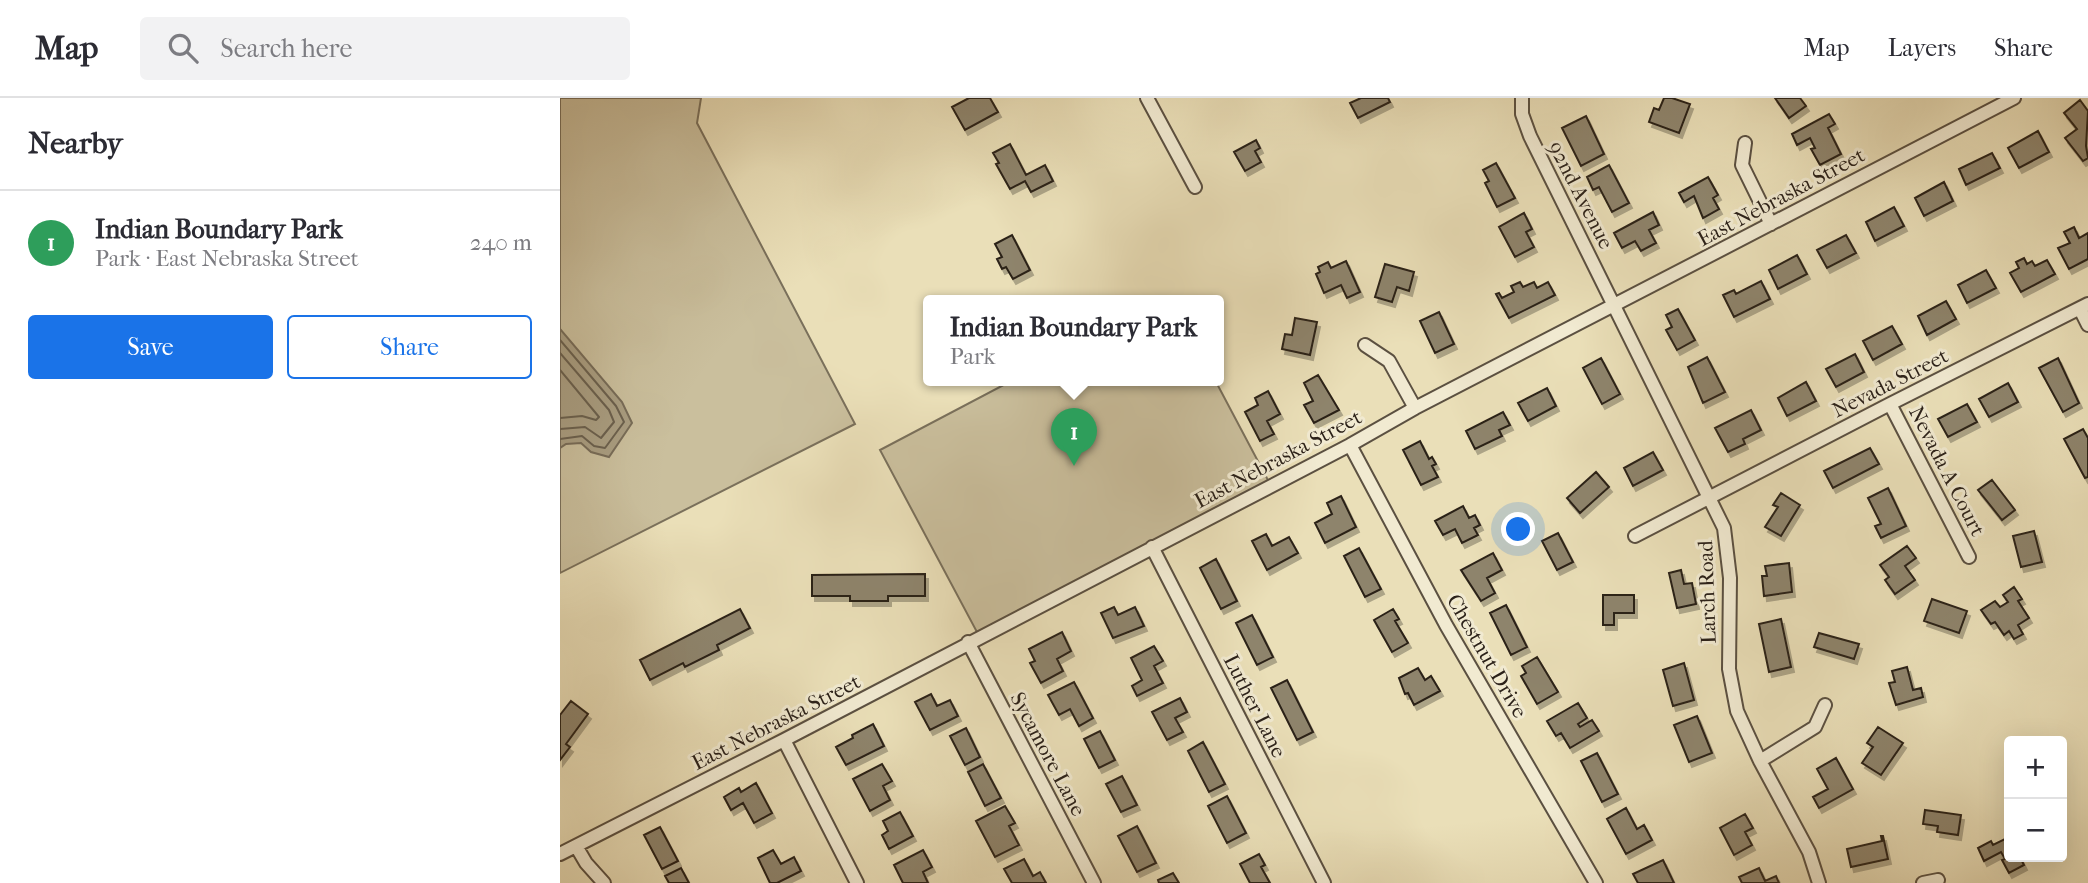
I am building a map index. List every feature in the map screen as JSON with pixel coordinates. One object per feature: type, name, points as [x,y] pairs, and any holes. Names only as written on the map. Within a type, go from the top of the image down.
[{"type":"street","points":[[1147,98],[1195,187]]},
{"type":"street","name":"92nd Avenue","points":[[1522,98],[1522,114],[1530,136],[1615,306]]},
{"type":"street","name":"East Nebraska Street","points":[[560,854],[784,740],[1350,445],[1415,408],[2014,98]]},
{"type":"street","points":[[1745,143],[1742,165],[1771,224]]},
{"type":"street","name":"Larch Road","points":[[1615,306],[1724,528],[1730,578],[1729,668],[1737,711],[1760,761],[1809,852],[1819,883]]},
{"type":"street","points":[[2084,306],[2088,325]]},
{"type":"street","name":"Nevada Street","points":[[1636,536],[2084,306]]},
{"type":"street","points":[[1365,345],[1389,361],[1415,408]]},
{"type":"street","name":"Nevada A Court","points":[[1890,404],[1969,557]]},
{"type":"street","name":"Chestnut Drive","points":[[1350,445],[1446,625],[1596,883]]},
{"type":"street","name":"Luther Lane","points":[[1152,547],[1324,883]]},
{"type":"street","name":"Sycamore Lane","points":[[968,642],[1094,883]]},
{"type":"street","points":[[1760,761],[1815,727],[1825,705]]},
{"type":"street","points":[[784,740],[858,883]]},
{"type":"street","points":[[576,846],[586,863],[604,883]]},
{"type":"street","points":[[1923,883],[1938,880]]},
{"type":"shaded area","points":[[560,98],[701,98],[697,123],[855,424],[560,573]]},
{"type":"shaded area","points":[[1002,386],[1218,386],[1269,482],[978,634],[880,450]]},
{"type":"water","points":[[560,329],[622,402],[632,423],[609,457],[591,452],[581,443],[566,444],[560,448]]},
{"type":"building","points":[[969,98],[990,98],[998,112],[965,130],[952,107]]},
{"type":"building","points":[[1361,98],[1388,98],[1390,102],[1358,118],[1350,103]]},
{"type":"building","points":[[1664,98],[1690,104],[1679,133],[1649,122],[1654,108],[1659,110]]},
{"type":"building","points":[[1775,98],[1800,98],[1806,106],[1789,118]]},
{"type":"building","points":[[2080,100],[2088,111],[2088,158],[2083,161],[2065,138],[2077,129],[2064,113]]},
{"type":"building","points":[[1829,114],[1835,124],[1828,128],[1841,154],[1820,165],[1811,149],[1815,148],[1810,138],[1797,145],[1792,134]]},
{"type":"building","points":[[1586,116],[1604,154],[1581,166],[1562,128]]},
{"type":"building","points":[[2038,131],[2049,152],[2019,168],[2008,148]]},
{"type":"building","points":[[1256,140],[1260,148],[1255,151],[1261,162],[1245,171],[1234,152]]},
{"type":"building","points":[[1010,144],[1026,175],[1045,165],[1053,181],[1031,192],[1025,181],[1010,189],[993,153]]},
{"type":"building","points":[[1992,153],[2000,168],[1966,185],[1959,169]]},
{"type":"building","points":[[1496,163],[1515,198],[1497,207],[1485,183],[1489,181],[1483,170]]},
{"type":"building","points":[[1609,165],[1629,203],[1612,212],[1599,187],[1593,190],[1587,177]]},
{"type":"building","points":[[1708,177],[1718,195],[1713,198],[1719,209],[1703,218],[1694,196],[1684,202],[1679,193]]},
{"type":"building","points":[[1944,182],[1953,201],[1924,216],[1915,198]]},
{"type":"building","points":[[1894,207],[1904,226],[1875,241],[1866,222]]},
{"type":"building","points":[[1653,212],[1659,225],[1649,230],[1656,243],[1641,251],[1635,241],[1622,248],[1614,233]]},
{"type":"building","points":[[1524,213],[1532,229],[1526,232],[1534,247],[1515,257],[1499,227]]},
{"type":"building","points":[[2074,227],[2079,238],[2088,233],[2088,259],[2069,269],[2058,248],[2070,243],[2064,232]]},
{"type":"building","points":[[1012,235],[1030,270],[1013,279],[1006,267],[1002,269],[997,259],[1002,257],[995,244]]},
{"type":"building","points":[[1846,235],[1856,253],[1827,268],[1817,250]]},
{"type":"building","points":[[1797,255],[1807,274],[1778,289],[1769,270]]},
{"type":"building","points":[[2024,258],[2027,264],[2032,261],[2035,266],[2047,260],[2055,274],[2021,292],[2010,273],[2019,268],[2016,262]]},
{"type":"building","points":[[1346,261],[1360,292],[1347,298],[1341,285],[1324,293],[1316,274],[1320,272],[1318,267],[1328,262],[1331,268]]},
{"type":"building","points":[[1385,264],[1414,272],[1409,291],[1397,287],[1392,302],[1375,297]]},
{"type":"building","points":[[1986,270],[1996,288],[1967,303],[1958,285]]},
{"type":"building","points":[[1761,281],[1770,299],[1734,317],[1723,295],[1734,290],[1736,294]]},
{"type":"building","points":[[1520,282],[1523,287],[1534,282],[1537,288],[1548,282],[1555,295],[1509,318],[1496,294],[1499,293],[1502,298],[1514,292],[1511,286]]},
{"type":"building","points":[[1946,301],[1956,319],[1927,335],[1918,316]]},
{"type":"building","points":[[1678,309],[1695,340],[1677,350],[1666,330],[1672,327],[1666,315]]},
{"type":"building","points":[[1439,312],[1454,344],[1435,353],[1420,321]]},
{"type":"building","points":[[1295,318],[1317,322],[1310,355],[1282,349],[1285,334],[1292,335]]},
{"type":"building","points":[[1892,326],[1902,344],[1873,360],[1863,341]]},
{"type":"building","points":[[1855,354],[1864,372],[1836,387],[1826,369]]},
{"type":"building","points":[[1707,357],[1725,392],[1703,403],[1688,367]]},
{"type":"building","points":[[1601,358],[1620,394],[1602,404],[1583,368]]},
{"type":"building","points":[[2058,358],[2079,403],[2063,412],[2039,368]]},
{"type":"building","points":[[1318,375],[1339,410],[1314,423],[1304,405],[1313,401],[1304,383]]},
{"type":"building","points":[[1806,382],[1816,401],[1787,416],[1778,398]]},
{"type":"building","points":[[2008,383],[2018,402],[1989,417],[1979,399]]},
{"type":"building","points":[[1547,388],[1556,406],[1528,421],[1518,403]]},
{"type":"building","points":[[1268,391],[1280,414],[1267,421],[1274,434],[1260,441],[1245,412],[1258,405],[1255,398]]},
{"type":"building","points":[[1967,404],[1977,422],[1948,437],[1938,419]]},
{"type":"building","points":[[1751,410],[1761,430],[1743,439],[1745,444],[1728,452],[1715,428]]},
{"type":"building","points":[[1503,412],[1510,425],[1499,430],[1502,436],[1475,449],[1466,431]]},
{"type":"building","points":[[2083,429],[2088,438],[2088,477],[2085,478],[2064,439]]},
{"type":"building","points":[[1420,441],[1429,459],[1432,457],[1436,464],[1432,466],[1438,477],[1421,485],[1403,450]]},
{"type":"building","points":[[1870,448],[1879,464],[1833,488],[1824,471]]},
{"type":"building","points":[[1653,452],[1663,470],[1633,486],[1624,468]]},
{"type":"building","points":[[1596,472],[1609,487],[1580,513],[1567,498]]},
{"type":"building","points":[[1992,480],[2015,510],[2002,520],[1978,490]]},
{"type":"building","points":[[1888,488],[1906,526],[1881,538],[1875,526],[1881,524],[1868,498]]},
{"type":"building","points":[[1781,493],[1800,505],[1781,536],[1765,527],[1778,507],[1773,505]]},
{"type":"building","points":[[1341,496],[1356,527],[1325,543],[1315,523],[1332,514],[1327,503]]},
{"type":"building","points":[[1463,506],[1469,518],[1475,515],[1480,525],[1474,528],[1478,535],[1462,543],[1455,529],[1443,535],[1435,521]]},
{"type":"building","points":[[2034,531],[2042,562],[2021,567],[2013,536]]},
{"type":"building","points":[[1558,533],[1573,562],[1557,570],[1542,541]]},
{"type":"building","points":[[1266,534],[1272,546],[1289,537],[1298,553],[1267,570],[1252,541]]},
{"type":"building","points":[[1907,546],[1916,558],[1905,566],[1915,580],[1895,594],[1885,580],[1889,577],[1880,565]]},
{"type":"building","points":[[1359,548],[1381,589],[1365,597],[1344,556]]},
{"type":"building","points":[[1493,553],[1502,570],[1487,578],[1495,593],[1481,601],[1461,570]]},
{"type":"building","points":[[1216,559],[1237,601],[1221,609],[1200,568]]},
{"type":"building","points":[[1789,563],[1792,592],[1764,596],[1762,576],[1767,576],[1765,566]]},
{"type":"building","points":[[1681,570],[1684,584],[1692,583],[1696,604],[1677,608],[1669,573]]},
{"type":"building","points":[[925,574],[925,596],[888,596],[888,601],[850,601],[850,596],[812,596],[812,575]]},
{"type":"building","points":[[2014,587],[2022,599],[2018,601],[2029,618],[2018,625],[2023,634],[2014,639],[2009,631],[2004,635],[1995,622],[1991,624],[1981,610],[1995,601],[2000,607],[2008,602],[2003,595]]},
{"type":"building","points":[[1603,595],[1634,595],[1634,613],[1614,613],[1614,625],[1603,625]]},
{"type":"building","points":[[1932,599],[1967,611],[1959,633],[1924,621]]},
{"type":"building","points":[[1506,605],[1527,647],[1511,655],[1490,613]]},
{"type":"building","points":[[1114,607],[1118,615],[1135,607],[1144,626],[1113,638],[1101,613]]},
{"type":"building","points":[[740,609],[750,628],[717,645],[719,650],[685,667],[683,663],[650,680],[640,660]]},
{"type":"building","points":[[1393,609],[1399,619],[1395,621],[1408,643],[1392,652],[1374,620]]},
{"type":"building","points":[[1252,615],[1273,657],[1257,665],[1236,623]]},
{"type":"building","points":[[1781,619],[1791,667],[1769,672],[1759,624]]},
{"type":"building","points":[[1062,632],[1071,651],[1057,659],[1063,671],[1041,683],[1030,663],[1035,661],[1029,649]]},
{"type":"building","points":[[1819,633],[1859,644],[1854,659],[1814,647]]},
{"type":"building","points":[[1154,646],[1163,661],[1154,666],[1163,683],[1137,696],[1132,686],[1142,680],[1131,658]]},
{"type":"building","points":[[1537,657],[1558,692],[1537,704],[1521,676],[1526,673],[1522,666]]},
{"type":"building","points":[[1684,663],[1694,700],[1673,706],[1663,670]]},
{"type":"building","points":[[1907,667],[1913,690],[1921,688],[1923,697],[1896,705],[1889,683],[1895,682],[1892,671]]},
{"type":"building","points":[[1418,668],[1425,680],[1431,676],[1440,691],[1414,705],[1408,693],[1405,694],[1399,678]]},
{"type":"building","points":[[1287,680],[1313,732],[1297,740],[1271,688]]},
{"type":"building","points":[[1074,682],[1093,718],[1079,726],[1070,709],[1059,715],[1048,695]]},
{"type":"building","points":[[931,694],[937,706],[950,700],[958,716],[930,730],[915,702]]},
{"type":"building","points":[[1180,698],[1187,712],[1175,718],[1183,732],[1167,740],[1152,712]]},
{"type":"building","points":[[571,701],[588,714],[566,744],[570,747],[560,760],[560,715]]},
{"type":"building","points":[[1578,703],[1587,718],[1578,724],[1580,727],[1592,720],[1599,731],[1570,748],[1561,733],[1556,736],[1547,721]]},
{"type":"building","points":[[1697,716],[1712,753],[1689,762],[1674,725]]},
{"type":"building","points":[[873,724],[884,746],[846,765],[836,747]]},
{"type":"building","points":[[1878,727],[1903,743],[1881,775],[1862,763],[1873,747],[1867,743]]},
{"type":"building","points":[[966,728],[980,757],[965,765],[950,736]]},
{"type":"building","points":[[1100,731],[1115,760],[1099,768],[1084,739]]},
{"type":"building","points":[[1203,742],[1225,784],[1209,792],[1188,751]]},
{"type":"building","points":[[1597,753],[1618,794],[1602,802],[1581,761]]},
{"type":"building","points":[[1836,758],[1853,789],[1819,808],[1813,797],[1828,789],[1817,769]]},
{"type":"building","points":[[882,764],[892,781],[883,786],[890,800],[870,811],[853,779]]},
{"type":"building","points":[[983,764],[1001,798],[985,806],[968,772]]},
{"type":"building","points":[[1122,776],[1137,805],[1121,812],[1106,784]]},
{"type":"building","points":[[756,783],[772,813],[754,823],[743,803],[731,810],[724,797],[739,788],[741,792]]},
{"type":"building","points":[[1227,796],[1246,833],[1227,843],[1208,806]]},
{"type":"building","points":[[1005,806],[1015,823],[1009,826],[1019,845],[995,857],[976,821]]},
{"type":"building","points":[[1626,808],[1637,829],[1644,825],[1652,840],[1626,854],[1607,819]]},
{"type":"building","points":[[1925,810],[1961,815],[1958,835],[1937,832],[1938,826],[1923,824]]},
{"type":"building","points":[[900,812],[913,836],[889,849],[882,835],[888,831],[883,821]]},
{"type":"building","points":[[1745,814],[1753,828],[1745,832],[1752,845],[1734,855],[1720,828]]},
{"type":"building","points":[[1137,826],[1156,863],[1137,872],[1118,836]]},
{"type":"building","points":[[660,827],[678,861],[662,869],[644,835]]},
{"type":"building","points":[[1881,836],[1888,859],[1851,867],[1847,849],[1882,841]]},
{"type":"building","points":[[2004,840],[2004,857],[2001,852],[1984,861],[1978,848],[1991,841],[1993,845]]},
{"type":"building","points":[[773,850],[781,864],[794,857],[801,871],[777,883],[770,883],[758,858]]},
{"type":"building","points":[[923,850],[932,867],[923,872],[928,883],[903,883],[894,865]]},
{"type":"building","points":[[1259,854],[1265,865],[1261,867],[1270,883],[1250,883],[1240,864]]},
{"type":"building","points":[[1024,859],[1033,876],[1040,872],[1046,883],[1012,883],[1004,869]]},
{"type":"building","points":[[1663,860],[1674,883],[1638,883],[1633,874]]},
{"type":"building","points":[[2002,860],[2022,862],[2024,865],[2009,873]]},
{"type":"building","points":[[681,868],[689,883],[669,883],[665,876]]},
{"type":"building","points":[[1759,868],[1765,881],[1776,876],[1779,883],[1742,883],[1739,877]]},
{"type":"building","points":[[1173,873],[1179,883],[1159,883],[1158,880]]},
{"type":"place","name":"Indian Boundary Park","points":[[1074,466]]}]
